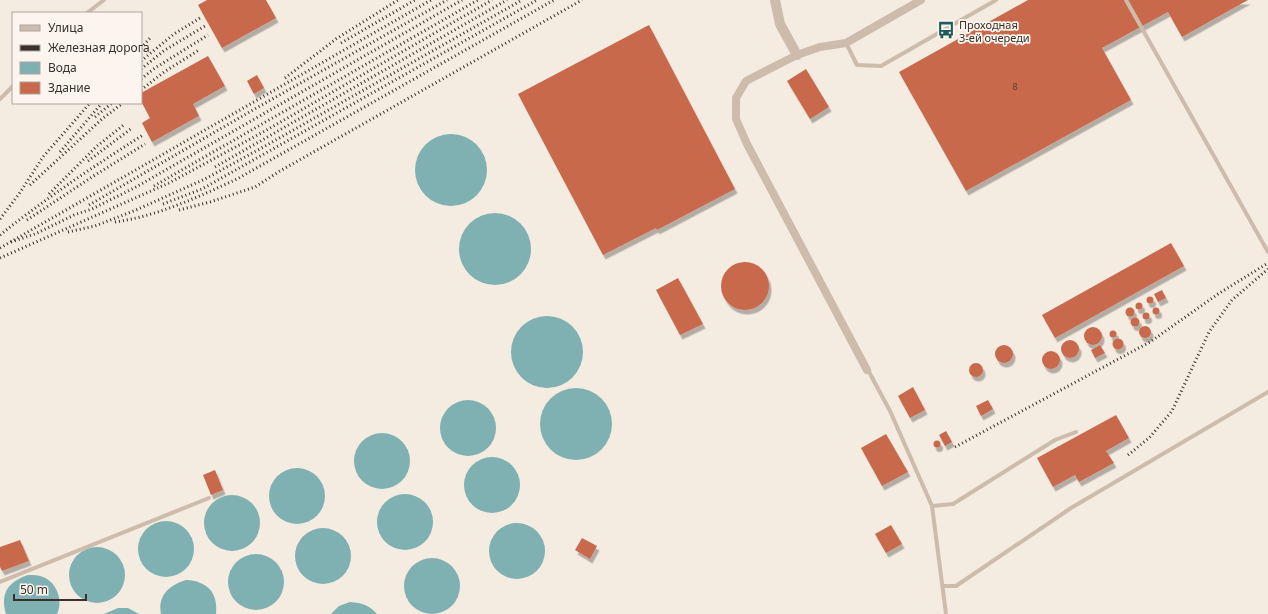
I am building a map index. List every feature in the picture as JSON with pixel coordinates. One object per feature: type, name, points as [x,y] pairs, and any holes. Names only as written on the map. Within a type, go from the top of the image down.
[{"type":"street","points":[[775,0],[780,24],[797,55]]},
{"type":"street","points":[[867,370],[747,144],[736,119],[736,98],[746,81],[797,55],[820,48],[846,43],[921,0]]},
{"type":"lane","points":[[88,12],[104,0]]},
{"type":"lane","points":[[846,43],[857,65],[881,66],[996,0]]},
{"type":"lane","points":[[1126,0],[1268,252]]},
{"type":"lane","points":[[0,99],[12,87]]},
{"type":"lane","points":[[867,370],[890,411],[932,506],[946,614]]},
{"type":"lane","points":[[943,586],[956,586],[1071,508],[1268,392]]},
{"type":"lane","points":[[932,506],[953,504],[1055,440],[1076,432]]},
{"type":"lane","points":[[0,582],[209,498]]},
{"type":"water","points":[[451,134],[471,140],[481,150],[487,170],[481,190],[471,200],[451,206],[431,200],[421,190],[415,170],[421,150],[431,140]]},
{"type":"water","points":[[495,213],[515,219],[525,229],[531,249],[525,269],[515,279],[495,285],[475,279],[465,269],[459,249],[465,229],[475,219]]},
{"type":"water","points":[[547,316],[567,322],[577,332],[583,352],[577,372],[567,382],[547,388],[527,382],[517,372],[511,352],[517,332],[527,322]]},
{"type":"water","points":[[576,388],[596,394],[606,404],[612,424],[606,444],[596,454],[576,460],[556,454],[546,444],[540,424],[546,404],[556,394]]},
{"type":"water","points":[[468,400],[479,402],[488,408],[494,417],[496,428],[494,439],[488,448],[479,454],[468,456],[457,454],[448,448],[442,439],[440,428],[442,417],[448,408],[457,402]]},
{"type":"water","points":[[382,433],[393,435],[402,441],[408,450],[410,461],[408,472],[402,481],[393,487],[382,489],[371,487],[362,481],[356,472],[354,461],[356,450],[362,441],[371,435]]},
{"type":"water","points":[[492,457],[503,459],[512,465],[518,474],[520,485],[518,496],[512,505],[503,511],[492,513],[481,511],[472,505],[466,496],[464,485],[466,474],[472,465],[481,459]]},
{"type":"water","points":[[297,468],[308,470],[317,476],[323,485],[325,496],[323,507],[317,516],[308,522],[297,524],[286,522],[277,516],[271,507],[269,496],[271,485],[277,476],[286,470]]},
{"type":"water","points":[[405,494],[416,496],[425,502],[431,511],[433,522],[431,533],[425,542],[416,548],[405,550],[394,548],[385,542],[379,533],[377,522],[379,511],[385,502],[394,496]]},
{"type":"water","points":[[232,495],[243,497],[252,503],[258,512],[260,523],[258,534],[252,543],[243,549],[232,551],[221,549],[212,543],[206,534],[204,523],[206,512],[212,503],[221,497]]},
{"type":"water","points":[[166,521],[177,523],[186,529],[192,538],[194,549],[192,560],[186,569],[177,575],[166,577],[155,575],[146,569],[140,560],[138,549],[140,538],[146,529],[155,523]]},
{"type":"water","points":[[512,523],[522,523],[537,531],[543,540],[545,551],[543,562],[537,571],[522,579],[512,579],[501,574],[494,567],[489,556],[489,546],[494,535],[501,528]]},
{"type":"water","points":[[318,528],[328,528],[343,536],[349,545],[351,556],[349,567],[343,576],[328,584],[318,584],[307,579],[300,572],[295,561],[295,551],[300,540],[307,533]]},
{"type":"water","points":[[97,547],[108,549],[117,555],[123,564],[125,575],[123,586],[117,595],[108,601],[97,603],[86,601],[77,595],[71,586],[69,575],[71,564],[77,555],[86,549]]},
{"type":"water","points":[[256,554],[267,556],[276,562],[282,571],[284,582],[282,593],[276,602],[267,608],[256,610],[245,608],[236,602],[230,593],[228,582],[230,571],[236,562],[245,556]]},
{"type":"water","points":[[432,558],[443,560],[452,566],[458,575],[460,586],[458,597],[452,606],[443,612],[432,614],[421,612],[412,606],[406,597],[404,586],[406,575],[412,566],[421,560]]},
{"type":"water","points":[[28,575],[36,575],[47,579],[57,590],[60,604],[57,614],[6,614],[4,600],[7,589],[15,581]]},
{"type":"water","points":[[186,580],[200,583],[210,589],[215,600],[216,614],[161,614],[160,607],[163,596],[170,588]]},
{"type":"water","points":[[350,602],[365,605],[377,614],[331,614],[339,606]]},
{"type":"water","points":[[118,608],[128,608],[139,614],[104,614]]},
{"type":"building","points":[[207,0],[266,0],[276,18],[222,48],[198,5]]},
{"type":"building","points":[[1028,0],[1248,0],[1182,37],[1168,12],[1102,48],[1131,100],[966,191],[899,72]]},
{"type":"building","points":[[649,25],[735,189],[657,230],[656,228],[603,255],[518,94]]},
{"type":"building","points":[[208,56],[225,86],[193,104],[199,116],[152,142],[142,123],[150,118],[142,103],[142,92]]},
{"type":"building","points":[[806,69],[829,107],[810,119],[787,81]]},
{"type":"building","points":[[257,75],[264,88],[254,94],[247,81]]},
{"type":"building","points":[[1171,243],[1184,266],[1055,338],[1042,315]]},
{"type":"building","points":[[740,262],[750,262],[759,266],[765,272],[768,277],[768,295],[759,306],[750,310],[740,310],[731,306],[725,300],[721,291],[721,281],[725,272],[731,266]]},
{"type":"building","points":[[678,278],[703,324],[680,335],[656,290]]},
{"type":"building","points":[[1162,290],[1166,298],[1158,302],[1154,294]]},
{"type":"building","points":[[1150,297],[1153,300],[1150,303],[1147,300]]},
{"type":"building","points":[[1139,303],[1142,306],[1139,309],[1136,306]]},
{"type":"building","points":[[1130,307],[1135,312],[1130,317],[1125,312]]},
{"type":"building","points":[[1156,308],[1159,311],[1156,314],[1153,311]]},
{"type":"building","points":[[1146,313],[1149,316],[1146,319],[1143,316]]},
{"type":"building","points":[[1135,317],[1140,322],[1135,327],[1130,322]]},
{"type":"building","points":[[1143,326],[1147,326],[1151,332],[1147,338],[1143,338],[1139,334],[1139,330]]},
{"type":"building","points":[[1093,327],[1099,330],[1102,336],[1099,342],[1093,345],[1087,342],[1084,336],[1087,330]]},
{"type":"building","points":[[1113,331],[1116,334],[1113,337],[1110,334]]},
{"type":"building","points":[[1116,339],[1120,339],[1122,340],[1122,348],[1116,349],[1113,346],[1113,342]]},
{"type":"building","points":[[1070,340],[1076,343],[1079,349],[1076,355],[1070,358],[1064,355],[1061,349],[1064,343]]},
{"type":"building","points":[[1004,345],[1010,348],[1013,354],[1010,360],[1004,363],[998,360],[995,354],[998,348]]},
{"type":"building","points":[[1100,345],[1105,353],[1095,358],[1091,350]]},
{"type":"building","points":[[1051,351],[1057,354],[1060,360],[1057,366],[1051,369],[1045,366],[1042,360],[1045,354]]},
{"type":"building","points":[[976,363],[981,365],[983,370],[981,375],[976,377],[971,375],[969,370],[971,365]]},
{"type":"building","points":[[913,387],[925,410],[910,418],[898,396]]},
{"type":"building","points":[[988,400],[993,409],[981,416],[976,406]]},
{"type":"building","points":[[1116,415],[1129,438],[1106,451],[1114,463],[1079,482],[1075,475],[1053,487],[1037,458]]},
{"type":"building","points":[[946,431],[952,442],[945,446],[939,435]]},
{"type":"building","points":[[886,434],[908,472],[882,486],[861,448]]},
{"type":"building","points":[[937,441],[940,444],[937,447],[934,444]]},
{"type":"building","points":[[215,470],[223,490],[211,495],[203,475]]},
{"type":"building","points":[[891,525],[902,544],[886,553],[875,534]]},
{"type":"building","points":[[582,538],[597,546],[590,559],[575,550]]},
{"type":"building","points":[[20,540],[29,561],[2,571],[0,567],[0,547]]},
{"type":"railway","points":[[285,78],[336,39],[398,0]]},
{"type":"railway","points":[[341,43],[415,0]]},
{"type":"railway","points":[[0,248],[431,0]]},
{"type":"railway","points":[[89,205],[447,0]]},
{"type":"railway","points":[[11,242],[35,234],[74,215],[92,209],[136,187],[462,0]]},
{"type":"railway","points":[[154,186],[478,0]]},
{"type":"railway","points":[[0,258],[169,183],[265,131],[492,0]]},
{"type":"railway","points":[[215,167],[507,0]]},
{"type":"railway","points":[[68,232],[95,226],[136,210],[205,179],[522,0]]},
{"type":"railway","points":[[163,204],[202,189],[537,0]]},
{"type":"railway","points":[[115,222],[162,211],[237,179],[554,0]]},
{"type":"railway","points":[[179,210],[210,202],[255,187],[280,171],[582,0]]},
{"type":"railway","points":[[142,60],[174,34],[200,18]]},
{"type":"railway","points":[[142,68],[165,50],[205,26]]},
{"type":"railway","points":[[142,78],[155,68],[208,35]]},
{"type":"railway","points":[[142,47],[151,37]]},
{"type":"railway","points":[[142,89],[164,72],[199,50]]},
{"type":"railway","points":[[0,219],[19,194],[43,157],[89,104]]},
{"type":"railway","points":[[60,152],[101,104]]},
{"type":"railway","points":[[95,117],[111,104]]},
{"type":"railway","points":[[30,185],[102,119],[122,104]]},
{"type":"railway","points":[[49,194],[97,146],[125,124]]},
{"type":"railway","points":[[88,161],[132,128]]},
{"type":"railway","points":[[0,235],[70,183],[143,135]]},
{"type":"railway","points":[[27,220],[145,144]]},
{"type":"railway","points":[[955,447],[1150,342],[1218,294],[1268,263]]},
{"type":"railway","points":[[1128,455],[1149,438],[1172,411],[1209,332],[1232,300],[1268,269]]},
{"type":"place","name":"Проходная 3-ей очереди","points":[[946,30]]}]
